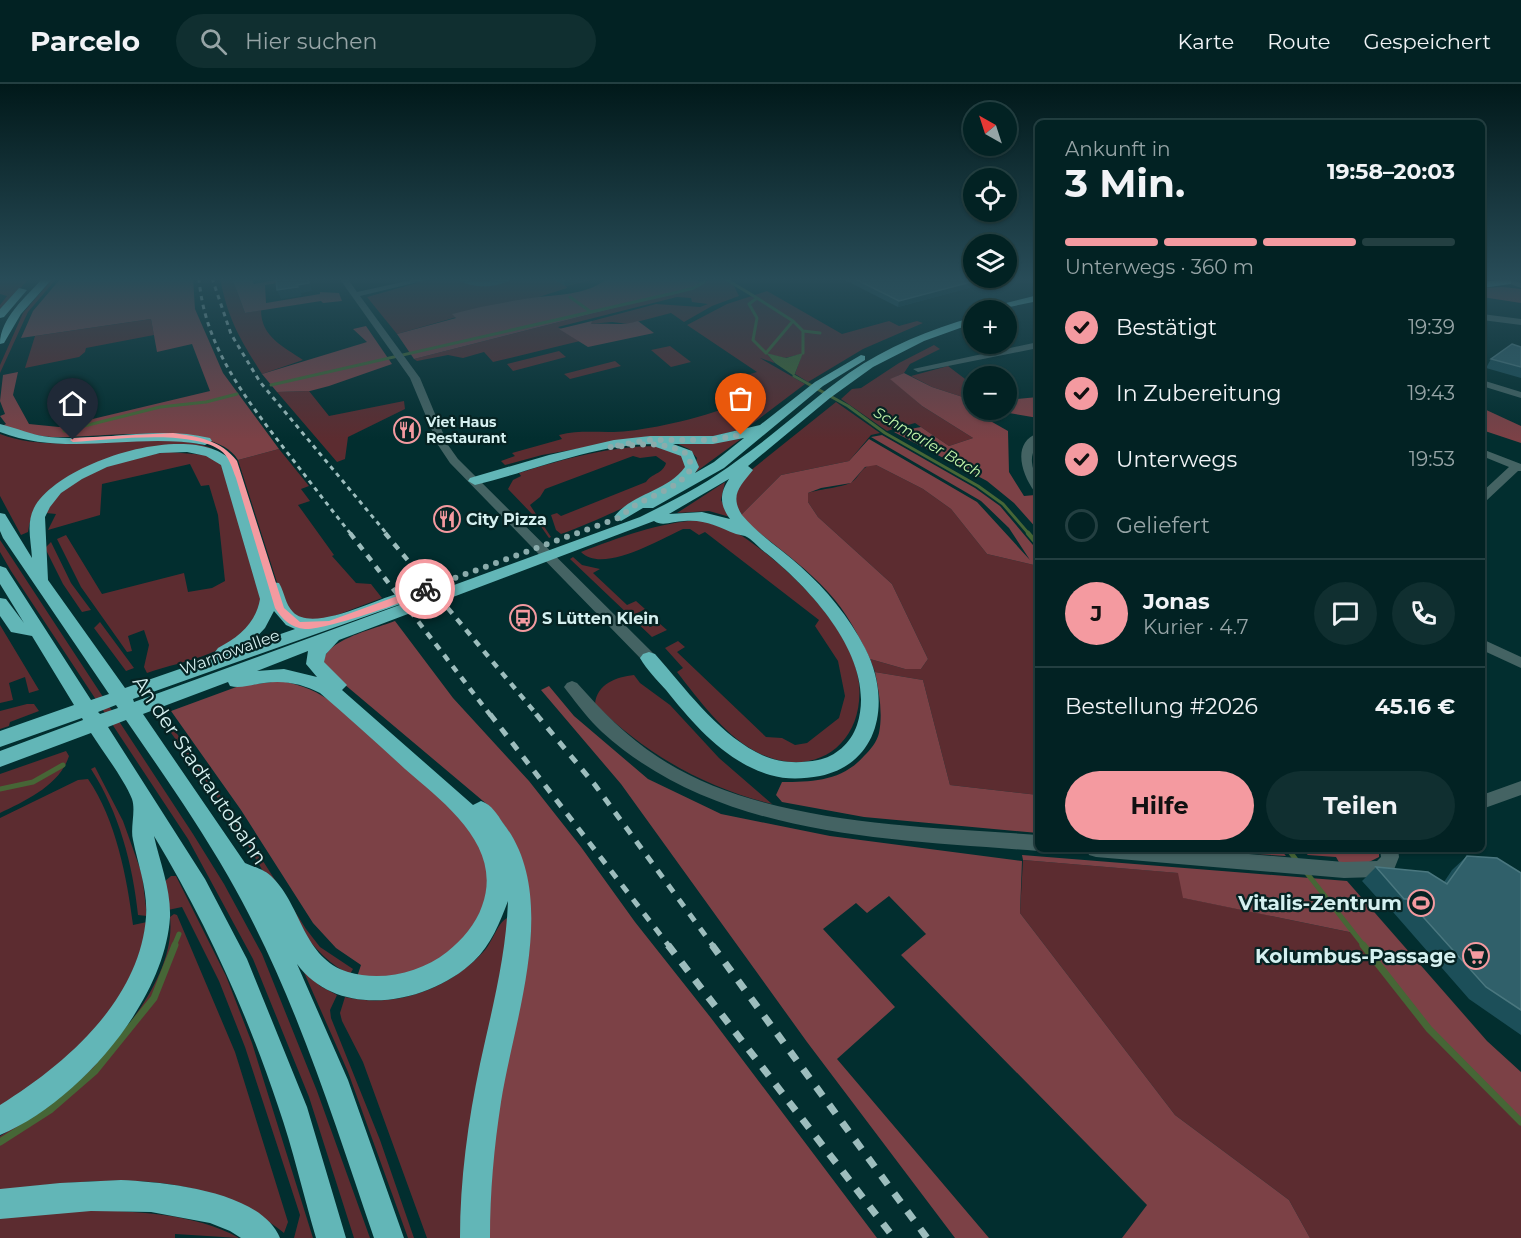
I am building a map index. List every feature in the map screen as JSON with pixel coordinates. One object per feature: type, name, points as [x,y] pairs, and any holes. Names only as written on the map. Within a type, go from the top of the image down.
[{"type":"highway","points":[[586,537],[702,476],[737,453],[789,407],[842,368],[889,343],[921,332]]},
{"type":"highway","points":[[609,535],[697,494],[758,452],[857,373],[892,352],[938,332]]},
{"type":"highway","points":[[475,481],[541,460],[648,440],[711,440],[733,437],[749,432],[774,414],[789,407]]},
{"type":"highway","points":[[0,428],[17,435],[44,439],[184,436],[209,442],[223,449],[234,461],[280,608],[285,616],[298,625],[343,623]]},
{"type":"highway","points":[[609,447],[670,445],[687,454],[692,462],[692,467],[684,479],[630,507],[621,517]]},
{"type":"highway","points":[[40,581],[37,522],[42,507],[58,488],[96,467],[144,452],[186,449],[218,455],[227,464],[235,485],[266,592],[268,607],[263,618],[245,639],[172,684]]},
{"type":"highway","points":[[649,658],[719,736],[733,748],[759,763],[778,770],[798,772],[835,764],[853,751],[866,730],[870,703],[869,688],[860,657],[846,631],[822,596],[760,542],[735,517],[729,507],[727,496],[734,482],[757,461],[758,452]]},
{"type":"highway","points":[[609,535],[670,518],[700,515],[727,522],[760,542]]},
{"type":"highway","name":"An der Stadtautobahn","points":[[0,517],[11,538],[199,810],[237,870],[283,960],[334,1080],[389,1238]]},
{"type":"highway","name":"Warnowallee","points":[[0,759],[40,735],[172,684],[586,537],[609,535]]},
{"type":"highway","points":[[0,571],[197,886],[238,967],[293,1107],[332,1238]]},
{"type":"highway","points":[[0,603],[17,628],[36,631]]},
{"type":"highway","points":[[343,623],[318,652],[315,664],[321,672],[465,794],[486,816],[501,836],[518,886],[520,922],[517,949],[493,1068],[482,1140],[474,1204],[475,1238]]},
{"type":"highway","points":[[172,684],[211,690],[234,682],[274,675],[309,679],[327,688],[477,822],[498,865],[499,885],[496,904],[482,932],[465,953],[449,966],[416,983],[393,988],[369,989],[348,985],[326,974],[309,960],[264,884],[237,870]]},
{"type":"highway","name":"Warnowallee","points":[[0,739],[40,735]]},
{"type":"highway","points":[[0,1121],[29,1104],[80,1062],[104,1036],[128,1002],[146,969],[156,939],[158,916],[151,868],[143,838],[143,798]]},
{"type":"highway","points":[[0,1204],[90,1194],[142,1196],[195,1204],[241,1220],[265,1238]]},
{"type":"street","points":[[383,332],[421,390],[443,445],[454,461],[649,658]]},
{"type":"street","points":[[918,369],[1035,346]]},
{"type":"street","points":[[1485,384],[1521,395]]},
{"type":"street","points":[[1035,440],[1027,450],[1025,463],[1029,476],[1035,485]]},
{"type":"street","points":[[1485,453],[1519,467],[1485,495]]},
{"type":"street","points":[[1485,645],[1521,663]]},
{"type":"street","points":[[572,687],[608,728],[642,754],[688,781],[757,808],[866,827],[1035,843]]},
{"type":"street","points":[[1485,801],[1521,788]]},
{"type":"street","points":[[1132,852],[1335,870],[1366,870],[1386,866],[1389,852]]},
{"type":"shaded area","points":[[15,332],[19,332],[0,373],[0,365]]},
{"type":"shaded area","points":[[24,332],[63,332],[21,338]]},
{"type":"shaded area","points":[[63,332],[153,332],[154,335],[86,348],[79,357],[25,368],[35,336]]},
{"type":"shaded area","points":[[153,332],[205,332],[223,373],[279,449],[238,460],[225,447],[205,439],[180,435],[123,434],[52,437],[2,426],[6,424],[0,416],[5,414],[0,401],[3,375],[18,372],[13,395],[29,424],[59,427],[210,391],[192,344],[157,352]]},
{"type":"shaded area","points":[[237,332],[268,332],[281,346],[303,360],[262,374]]},
{"type":"shaded area","points":[[356,332],[370,332],[392,364],[310,391],[277,392],[262,374],[367,342]]},
{"type":"shaded area","points":[[405,332],[521,332],[414,359],[397,334]]},
{"type":"shaded area","points":[[521,332],[566,332],[580,341],[493,362],[484,352],[463,358],[448,355],[417,361],[414,359]]},
{"type":"shaded area","points":[[564,332],[654,333],[588,347]]},
{"type":"shaded area","points":[[697,332],[838,332],[842,334],[850,332],[903,332],[863,349],[808,382],[795,374],[802,354],[785,358],[767,354],[775,363],[760,358],[805,384],[747,428],[714,436],[651,436],[542,455],[505,465],[501,461],[515,456],[512,453],[562,439],[559,435],[642,429],[706,415],[736,405],[749,399],[754,393],[751,386],[745,382],[730,380],[757,372]]},
{"type":"shaded area","points":[[934,345],[940,349],[910,364],[904,373],[891,379],[922,406],[973,438],[949,446],[915,423],[887,431],[841,399],[852,389],[861,388],[899,363]]},
{"type":"shaded area","points":[[670,346],[691,362],[671,367],[651,350]]},
{"type":"shaded area","points":[[559,351],[566,357],[513,371],[507,364]]},
{"type":"shaded area","points":[[766,353],[786,358],[803,353],[794,376],[775,363]]},
{"type":"shaded area","points":[[615,361],[621,366],[570,379],[564,374]]},
{"type":"shaded area","points":[[948,366],[963,377],[963,397],[932,387],[911,376]]},
{"type":"shaded area","points":[[904,373],[932,387],[963,397],[963,420],[989,420],[1008,431],[1009,472],[1024,496],[1035,495],[1035,527],[1014,503],[987,481],[894,432],[921,427],[949,446],[973,438],[922,406],[890,379]]},
{"type":"shaded area","points":[[309,391],[329,416],[404,401],[405,409],[348,437],[345,459],[337,462],[277,392]]},
{"type":"shaded area","points":[[1035,397],[1035,417],[1017,414],[1017,399]]},
{"type":"shaded area","points":[[836,402],[880,433],[871,435],[849,461],[781,475],[740,516],[734,500],[738,485],[745,475]]},
{"type":"shaded area","points":[[1485,409],[1521,426],[1521,443],[1485,431]]},
{"type":"shaded area","points":[[0,434],[43,443],[159,439],[194,443],[213,449],[189,447],[170,449],[79,473],[51,489],[33,514],[28,532],[21,535],[0,496]]},
{"type":"shaded area","points":[[882,435],[975,488],[1000,506],[1035,547],[1035,566],[987,554],[951,509],[923,489],[876,465],[865,467],[851,483],[821,488],[808,493],[808,502],[818,517],[892,584],[928,659],[921,669],[905,669],[870,659],[857,633],[835,599],[807,572],[740,516],[781,475],[849,461],[869,439],[977,502],[1030,560],[1009,528],[981,501],[871,437]]},
{"type":"shaded area","points":[[741,439],[693,474],[697,458],[689,449],[678,444]]},
{"type":"shaded area","points":[[657,446],[679,453],[686,460],[685,470],[665,486],[647,496],[572,530],[561,534],[556,530],[551,515],[557,513],[561,516],[646,482],[665,467],[666,463],[656,456],[640,458],[633,456],[545,489],[540,497],[530,505],[551,537],[549,538],[533,515],[508,489],[513,480],[521,476],[519,473],[553,463],[622,448]]},
{"type":"shaded area","points":[[279,449],[309,486],[301,489],[310,501],[298,505],[334,555],[332,556],[356,583],[371,584],[382,598],[329,618],[309,621],[292,614],[281,595],[238,460]]},
{"type":"shaded area","points":[[169,452],[206,455],[222,464],[262,604],[253,621],[229,644],[197,658],[147,673],[144,667],[149,645],[144,630],[128,636],[132,651],[127,652],[81,587],[57,539],[66,535],[102,594],[184,573],[188,592],[212,588],[225,581],[218,515],[209,485],[201,486],[190,464],[102,484],[100,515],[48,530],[56,514],[46,513],[57,495],[82,477],[126,460]]},
{"type":"shaded area","points":[[876,465],[923,489],[951,509],[987,554],[1035,566],[1035,795],[950,785],[923,680],[875,672],[870,659],[905,669],[921,669],[928,659],[892,584],[818,517],[808,502],[808,493],[849,484],[864,468]]},
{"type":"shaded area","points":[[725,482],[721,500],[730,517],[709,511],[677,513]]},
{"type":"shaded area","points":[[699,520],[737,533],[778,563],[815,600],[844,641],[854,662],[859,683],[858,706],[853,725],[843,741],[829,753],[813,760],[794,762],[774,759],[742,743],[721,725],[677,672],[683,668],[665,648],[678,641],[685,647],[677,652],[766,737],[782,738],[795,745],[807,743],[839,718],[845,696],[838,661],[815,626],[819,620],[705,532],[699,535],[690,529],[683,529],[646,547],[616,557],[590,558],[581,552],[654,527]]},
{"type":"shaded area","points":[[0,540],[193,834],[224,884],[262,954],[317,1091],[370,1238],[354,1238],[309,1097],[253,959],[188,839],[11,571],[0,552]]},
{"type":"shaded area","points":[[51,542],[71,583],[91,610],[82,612],[63,584],[45,548]]},
{"type":"shaded area","points":[[573,557],[582,565],[600,569],[593,573],[627,605],[636,601],[645,609],[636,614],[650,627],[659,623],[667,630],[652,637],[570,559]]},
{"type":"shaded area","points":[[395,621],[453,698],[529,781],[581,847],[635,922],[711,1018],[877,1238],[488,1238],[489,1162],[528,915],[524,869],[515,844],[489,806],[325,668],[324,659],[329,651],[338,644],[349,637]]},
{"type":"shaded area","points":[[100,622],[134,668],[126,671],[94,628]]},
{"type":"shaded area","points":[[0,625],[39,690],[29,693],[25,677],[9,683],[13,700],[0,703]]},
{"type":"shaded area","points":[[875,672],[923,680],[950,785],[1035,795],[1035,833],[864,817],[782,802],[776,795],[782,782],[816,780],[837,775],[846,771],[866,754],[877,740],[879,733],[881,718]]},
{"type":"shaded area","points":[[634,675],[640,683],[670,705],[719,758],[772,804],[723,789],[677,766],[634,738],[595,704],[599,691],[608,683]]},
{"type":"shaded area","points":[[280,681],[310,689],[336,705],[460,815],[479,839],[491,883],[480,920],[446,957],[405,976],[357,977],[361,965],[336,948],[313,923],[241,810],[171,711],[239,686]]},
{"type":"shaded area","points":[[549,686],[574,716],[648,779],[721,814],[830,836],[1022,861],[1020,913],[1175,1115],[1289,1200],[1310,1238],[1122,1238],[1147,1205],[901,955],[926,934],[889,896],[867,913],[856,903],[823,929],[895,1007],[837,1059],[989,1238],[955,1238],[807,1042],[621,784],[541,690]]},
{"type":"shaded area","points":[[34,704],[39,711],[10,722],[9,726],[0,729],[0,711]]},
{"type":"shaded area","points":[[168,721],[234,815],[306,929],[320,947],[353,969],[350,974],[332,963],[299,927],[230,816],[164,723]]},
{"type":"shaded area","points":[[66,751],[69,756],[50,784],[0,813],[0,774]]},
{"type":"shaded area","points":[[95,767],[123,821],[142,874],[147,916],[138,915],[123,839],[109,803],[91,769]]},
{"type":"shaded area","points":[[88,779],[106,812],[119,849],[133,925],[147,922],[146,939],[126,989],[83,1046],[0,1110],[0,818],[78,780]]},
{"type":"shaded area","points":[[1225,852],[1283,852],[1286,856]]},
{"type":"shaded area","points":[[1304,852],[1379,852],[1379,857],[1369,862],[1340,864],[1336,857],[1308,855]]},
{"type":"shaded area","points":[[1022,855],[1347,881],[1487,1041],[1521,1072],[1521,1122],[1429,1029],[1354,933],[1183,898],[1178,873],[1023,860]]},
{"type":"shaded area","points":[[1023,860],[1179,873],[1184,898],[1354,933],[1429,1029],[1521,1122],[1521,1238],[1310,1238],[1289,1200],[1175,1115],[1020,913]]},
{"type":"shaded area","points":[[171,876],[176,876],[226,976],[252,1043],[313,1238],[294,1238],[300,1215],[245,1047],[219,981],[182,907],[168,910],[164,882]]},
{"type":"shaded area","points":[[177,915],[235,1052],[288,1222],[284,1233],[252,1211],[218,1196],[184,1187],[148,1182],[112,1181],[0,1190],[0,1136],[18,1125],[111,1047],[133,1019],[161,970],[170,935],[170,917]]},
{"type":"shaded area","points":[[509,917],[463,1238],[427,1238],[363,1062],[340,1013],[345,997],[364,1000],[402,998],[439,985],[471,964],[485,950],[499,927]]},
{"type":"shaded area","points":[[303,970],[320,986],[337,995],[330,1010],[331,1018],[380,1140],[414,1238],[408,1238],[348,1072]]},
{"type":"shaded area","points":[[84,1210],[122,1211],[184,1218],[239,1238],[175,1234],[175,1238],[0,1238],[0,1217]]},
{"type":"building","points":[[1512,344],[1521,347],[1521,367],[1491,359]]},
{"type":"building","name":"Kolumbus-Passage","points":[[1467,856],[1497,858],[1521,873],[1521,1010],[1486,987],[1376,867],[1428,872],[1447,884]]},
{"type":"waterway","points":[[271,385],[504,332]]},
{"type":"waterway","points":[[754,332],[753,340],[766,353],[784,332]]},
{"type":"waterway","name":"Schmarler Bach","points":[[803,332],[803,353]]},
{"type":"waterway","name":"Schmarler Bach","points":[[810,332],[820,333]]},
{"type":"waterway","name":"Schmarler Bach","points":[[794,376],[848,406],[885,433],[978,486],[1003,504],[1029,534]]},
{"type":"waterway","points":[[64,431],[160,407],[206,402],[237,394]]},
{"type":"waterway","name":"Schmarler Bach","points":[[1028,533],[1035,541]]},
{"type":"waterway","points":[[0,789],[33,782],[63,765]]},
{"type":"waterway","name":"Schmarler Bach","points":[[1290,852],[1297,861]]},
{"type":"waterway","name":"Schmarler Bach","points":[[1306,872],[1364,946]]},
{"type":"waterway","points":[[174,946],[179,934]]},
{"type":"waterway","points":[[0,1142],[50,1110],[95,1071],[154,998],[175,945]]},
{"type":"waterway","name":"Schmarler Bach","points":[[1363,945],[1429,1029],[1521,1122]]},
{"type":"railway","points":[[211,332],[229,371],[242,391],[351,534]]},
{"type":"railway","points":[[230,332],[260,382],[387,534]]},
{"type":"railway","points":[[350,533],[491,716]]},
{"type":"railway","points":[[385,533],[538,716]]},
{"type":"railway","points":[[490,714],[669,946]]},
{"type":"railway","points":[[536,714],[595,785],[713,946]]},
{"type":"railway","points":[[668,945],[894,1238]]},
{"type":"railway","points":[[712,945],[927,1238]]},
{"type":"way so far","points":[[425,589],[621,517],[630,507],[684,479],[692,467],[691,459],[687,454],[670,445],[609,447],[648,440],[711,440],[741,435]]},
{"type":"place","name":"Viet Haus Restaurant","points":[[407,430]]},
{"type":"place","name":"City Pizza","points":[[447,519]]},
{"type":"place","name":"S Lütten Klein","points":[[523,618]]},
{"type":"place","name":"Vitalis-Zentrum","points":[[1421,903]]},
{"type":"place","name":"Kolumbus-Passage","points":[[1476,956]]},
{"type":"route","points":[[73,440],[173,436],[199,439],[223,449],[234,461],[280,608],[285,616],[298,625],[330,624],[425,589]]}]
